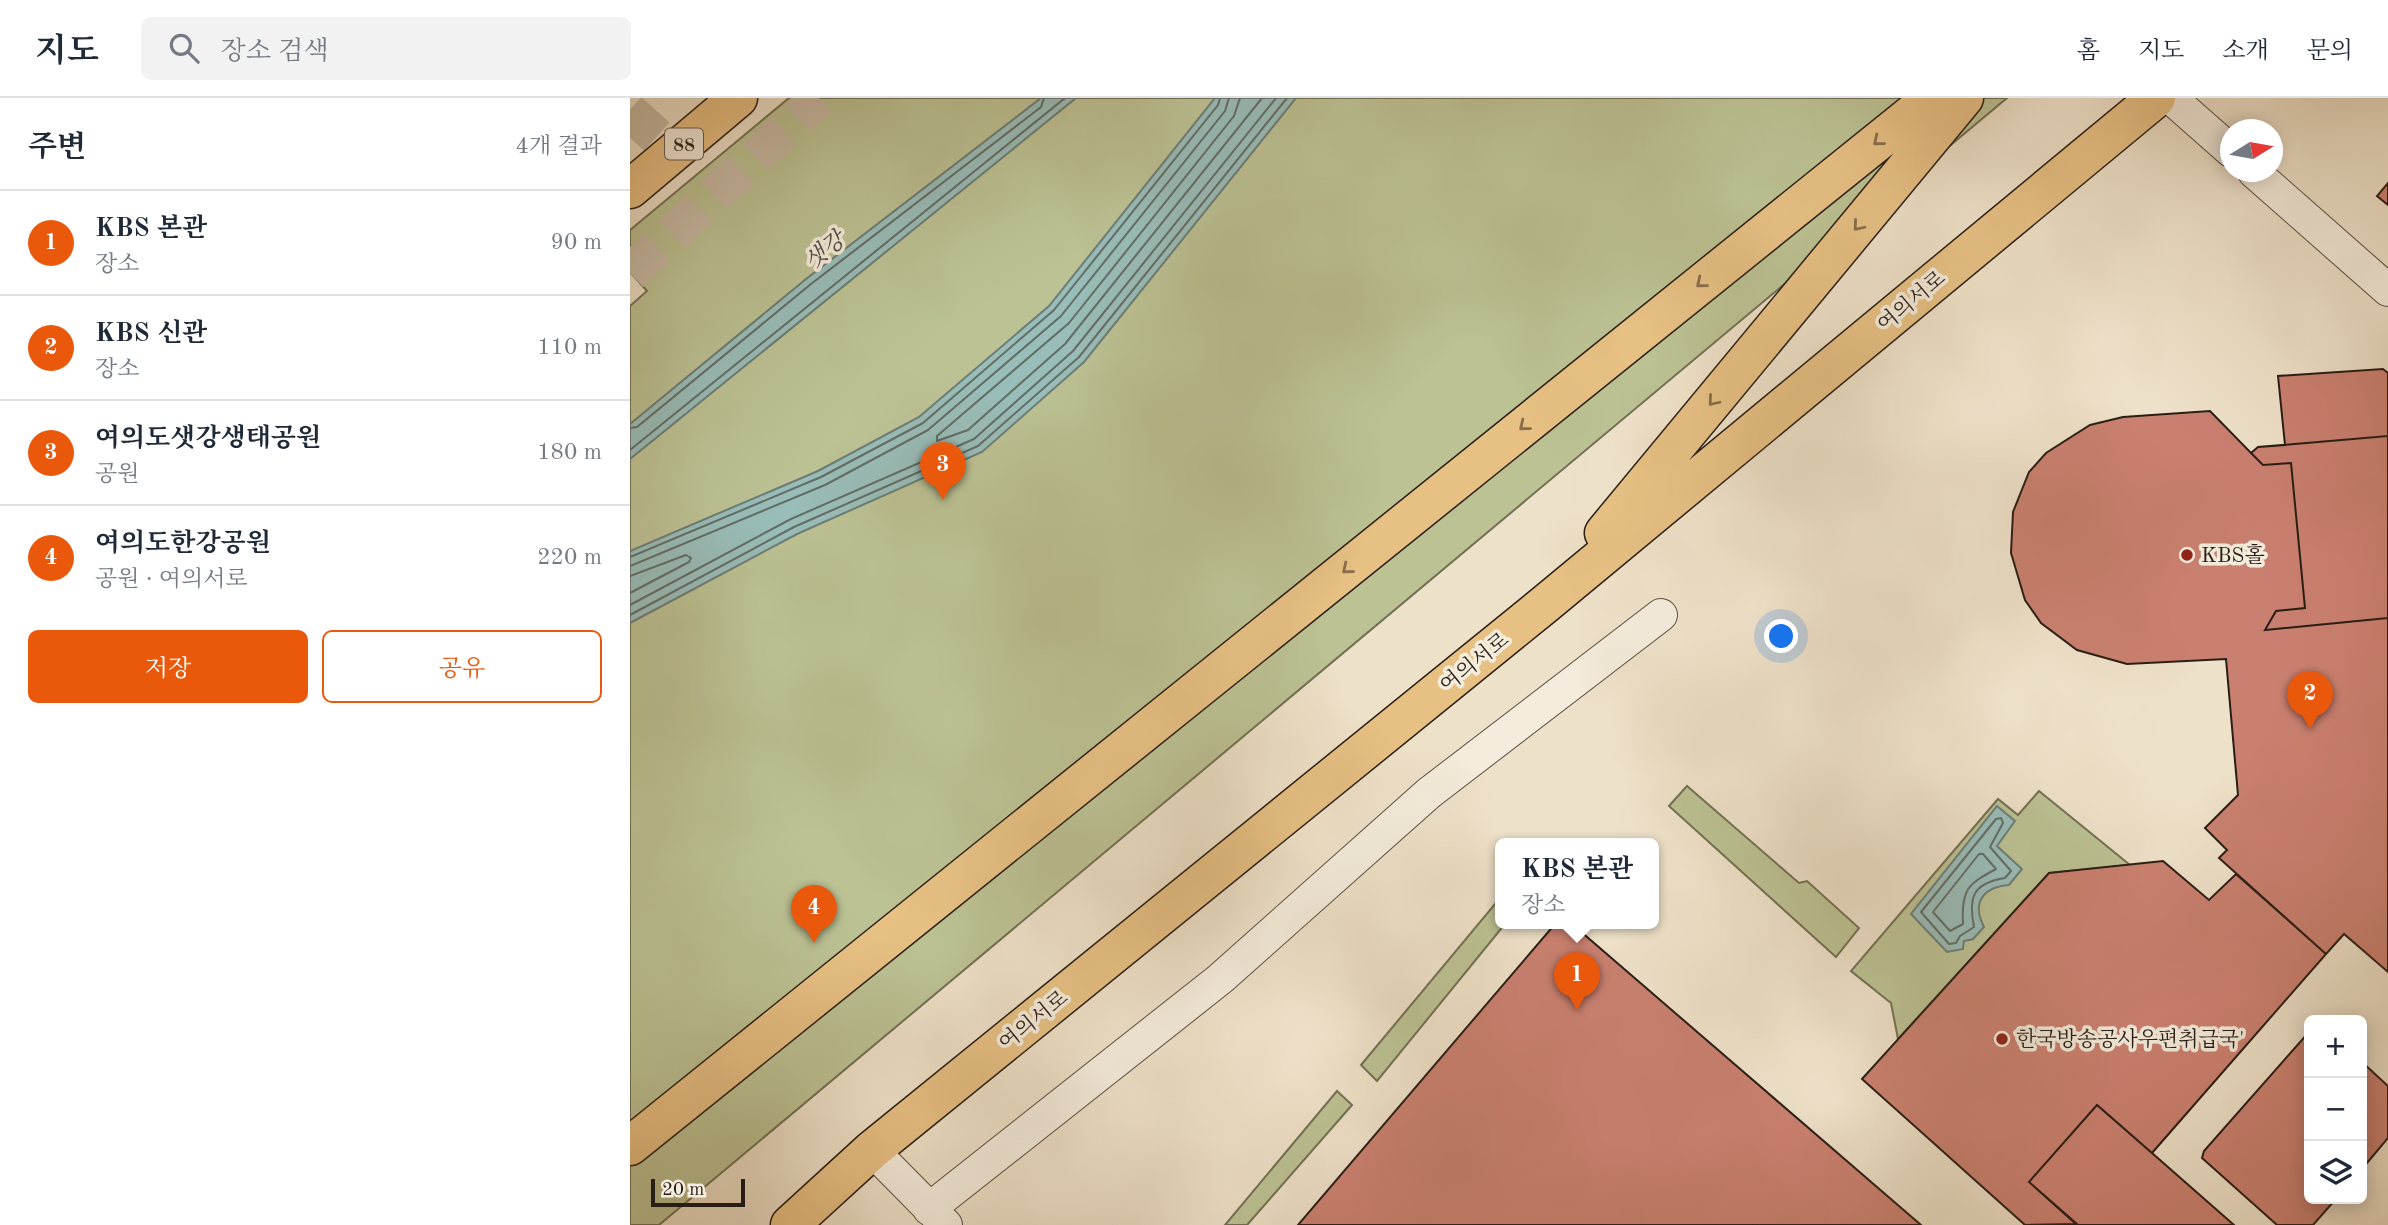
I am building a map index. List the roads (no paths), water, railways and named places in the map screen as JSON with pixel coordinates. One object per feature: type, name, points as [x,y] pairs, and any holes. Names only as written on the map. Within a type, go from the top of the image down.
[{"type":"main road","name":"88","points":[[630,189],[738,98]]},
{"type":"main road","points":[[630,1146],[1932,98]]},
{"type":"main road","points":[[1544,605],[1964,98]]},
{"type":"main road","name":"여의서로","points":[[790,1225],[872,1150],[1544,605],[2156,98]]},
{"type":"street","points":[[2171,98],[2220,141]]},
{"type":"street","points":[[2265,182],[2388,290]]},
{"type":"street","points":[[872,1150],[938,1217],[1220,979],[1429,793],[1661,615]]},
{"type":"water","points":[[1041,98],[1076,98],[630,459],[630,424],[806,279]]},
{"type":"water","points":[[1215,98],[1296,98],[1084,362],[982,452],[797,534],[630,623],[630,551],[818,471],[919,417],[1049,306]]},
{"type":"water","points":[[1997,806],[2015,821],[1997,846],[2022,869],[2009,885],[1993,889],[1982,897],[1979,910],[1984,927],[1973,939],[1964,941],[1963,949],[1947,952],[1911,914]]},
{"type":"tunnel","points":[[630,138],[666,98]]},
{"type":"tunnel","points":[[630,273],[819,98]]},
{"type":"place","name":"여의도샛강생태공원","points":[[943,500]]},
{"type":"place","name":"KBS홀","points":[[2187,555]]},
{"type":"place","name":"KBS 신관","points":[[2310,729]]},
{"type":"place","name":"여의도한강공원","points":[[814,943]]},
{"type":"place","name":"KBS 본관","points":[[1577,1010]]},
{"type":"place","name":"한국방송공사우편취급국'","points":[[2002,1039]]},
{"type":"water label","name":"샛강","points":[[824,250]]}]
